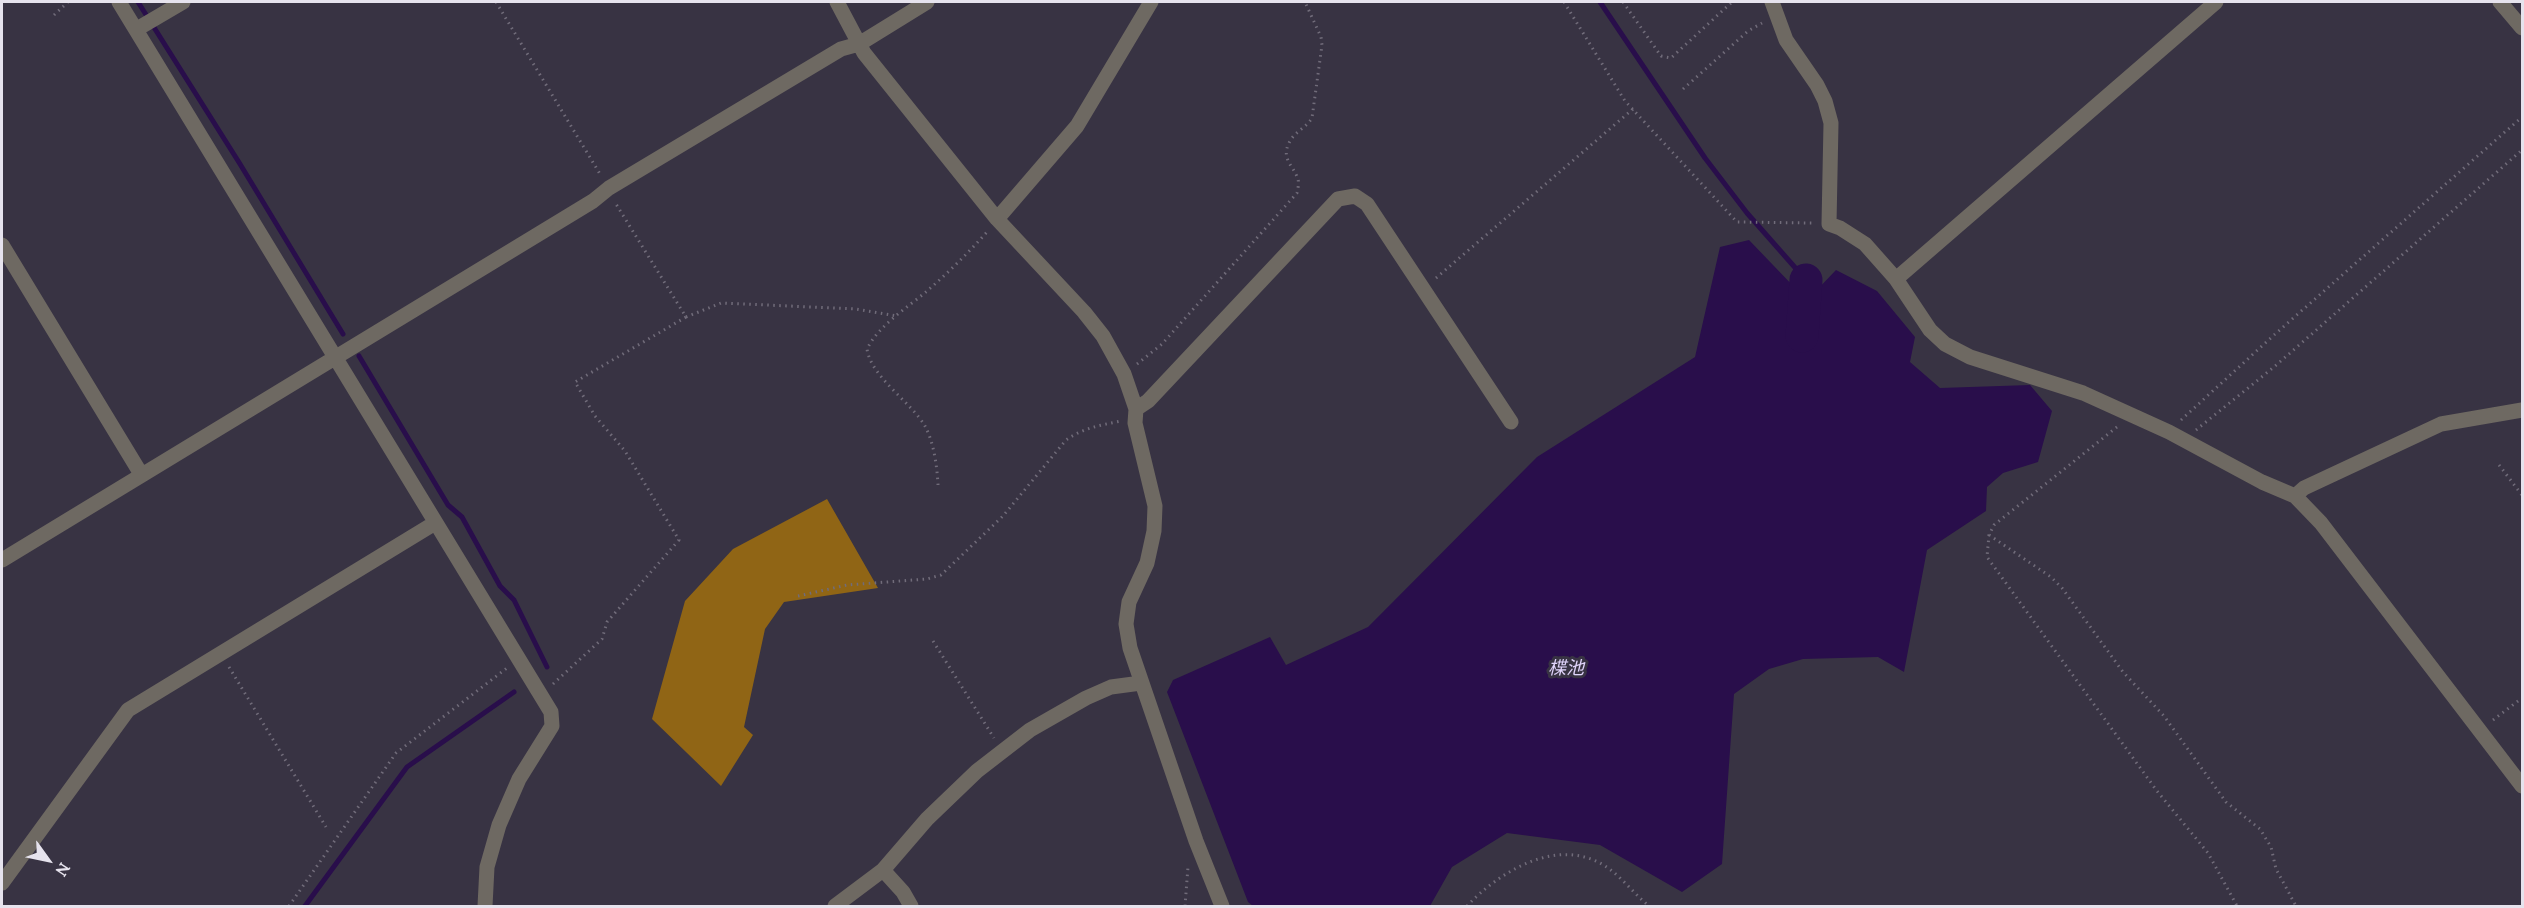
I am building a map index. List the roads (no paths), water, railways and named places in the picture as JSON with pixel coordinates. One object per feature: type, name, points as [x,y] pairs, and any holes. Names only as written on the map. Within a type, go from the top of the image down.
[{"type":"street","points":[[118,2],[148,23],[335,357],[551,712],[552,726],[519,779],[499,825],[487,867],[485,906]]},
{"type":"street","points":[[148,23],[183,2]]},
{"type":"street","points":[[837,2],[864,53],[997,219],[1084,312],[1103,336],[1124,374],[1136,413],[1155,506],[1154,531],[1147,562],[1129,602],[1126,624],[1130,648],[1196,841],[1222,906]]},
{"type":"street","points":[[2,560],[593,201],[609,188],[841,49],[859,44],[927,2]]},
{"type":"street","points":[[997,219],[1077,126],[1151,2]]},
{"type":"street","points":[[1896,279],[2216,2]]},
{"type":"street","points":[[2500,2],[2523,28]]},
{"type":"street","points":[[1774,8],[1786,40],[1817,85],[1831,123],[1829,224],[1840,228],[1865,244],[1896,279],[1930,330],[1945,344],[1970,357],[2084,393],[2129,416],[2169,432],[2262,482],[2295,496],[2321,523],[2523,786]]},
{"type":"street","points":[[1136,413],[1338,199],[1355,196],[1367,204],[1511,422]]},
{"type":"street","points":[[2,245],[141,474]]},
{"type":"street","points":[[2295,496],[2304,488],[2441,424],[2523,410]]},
{"type":"street","points":[[2,883],[128,710],[435,523]]},
{"type":"street","points":[[835,906],[883,870],[927,819],[977,771],[1030,730],[1086,698],[1111,687],[1141,683]]},
{"type":"street","points":[[883,870],[903,892],[911,906]]},
{"type":"water","name":"楪池","points":[[1749,240],[1797,290],[1814,293],[1836,270],[1877,291],[1915,337],[1910,362],[1940,388],[2030,385],[2052,411],[2038,462],[2003,473],[1987,487],[1986,511],[1927,550],[1904,672],[1878,657],[1803,659],[1769,669],[1734,694],[1722,864],[1682,892],[1600,845],[1507,833],[1452,867],[1430,906],[1253,906],[1248,902],[1167,692],[1173,680],[1270,637],[1286,665],[1368,627],[1537,457],[1695,357],[1720,247]]},
{"type":"waterway","points":[[138,2],[343,334]]},
{"type":"waterway","points":[[1600,2],[1705,158],[1747,213],[1806,280]]},
{"type":"waterway","name":"楪池","points":[[1802,336],[1806,280]]},
{"type":"waterway","points":[[359,356],[448,505],[462,517],[500,586],[514,600],[547,667]]},
{"type":"waterway","points":[[305,906],[407,767],[514,692]]}]
